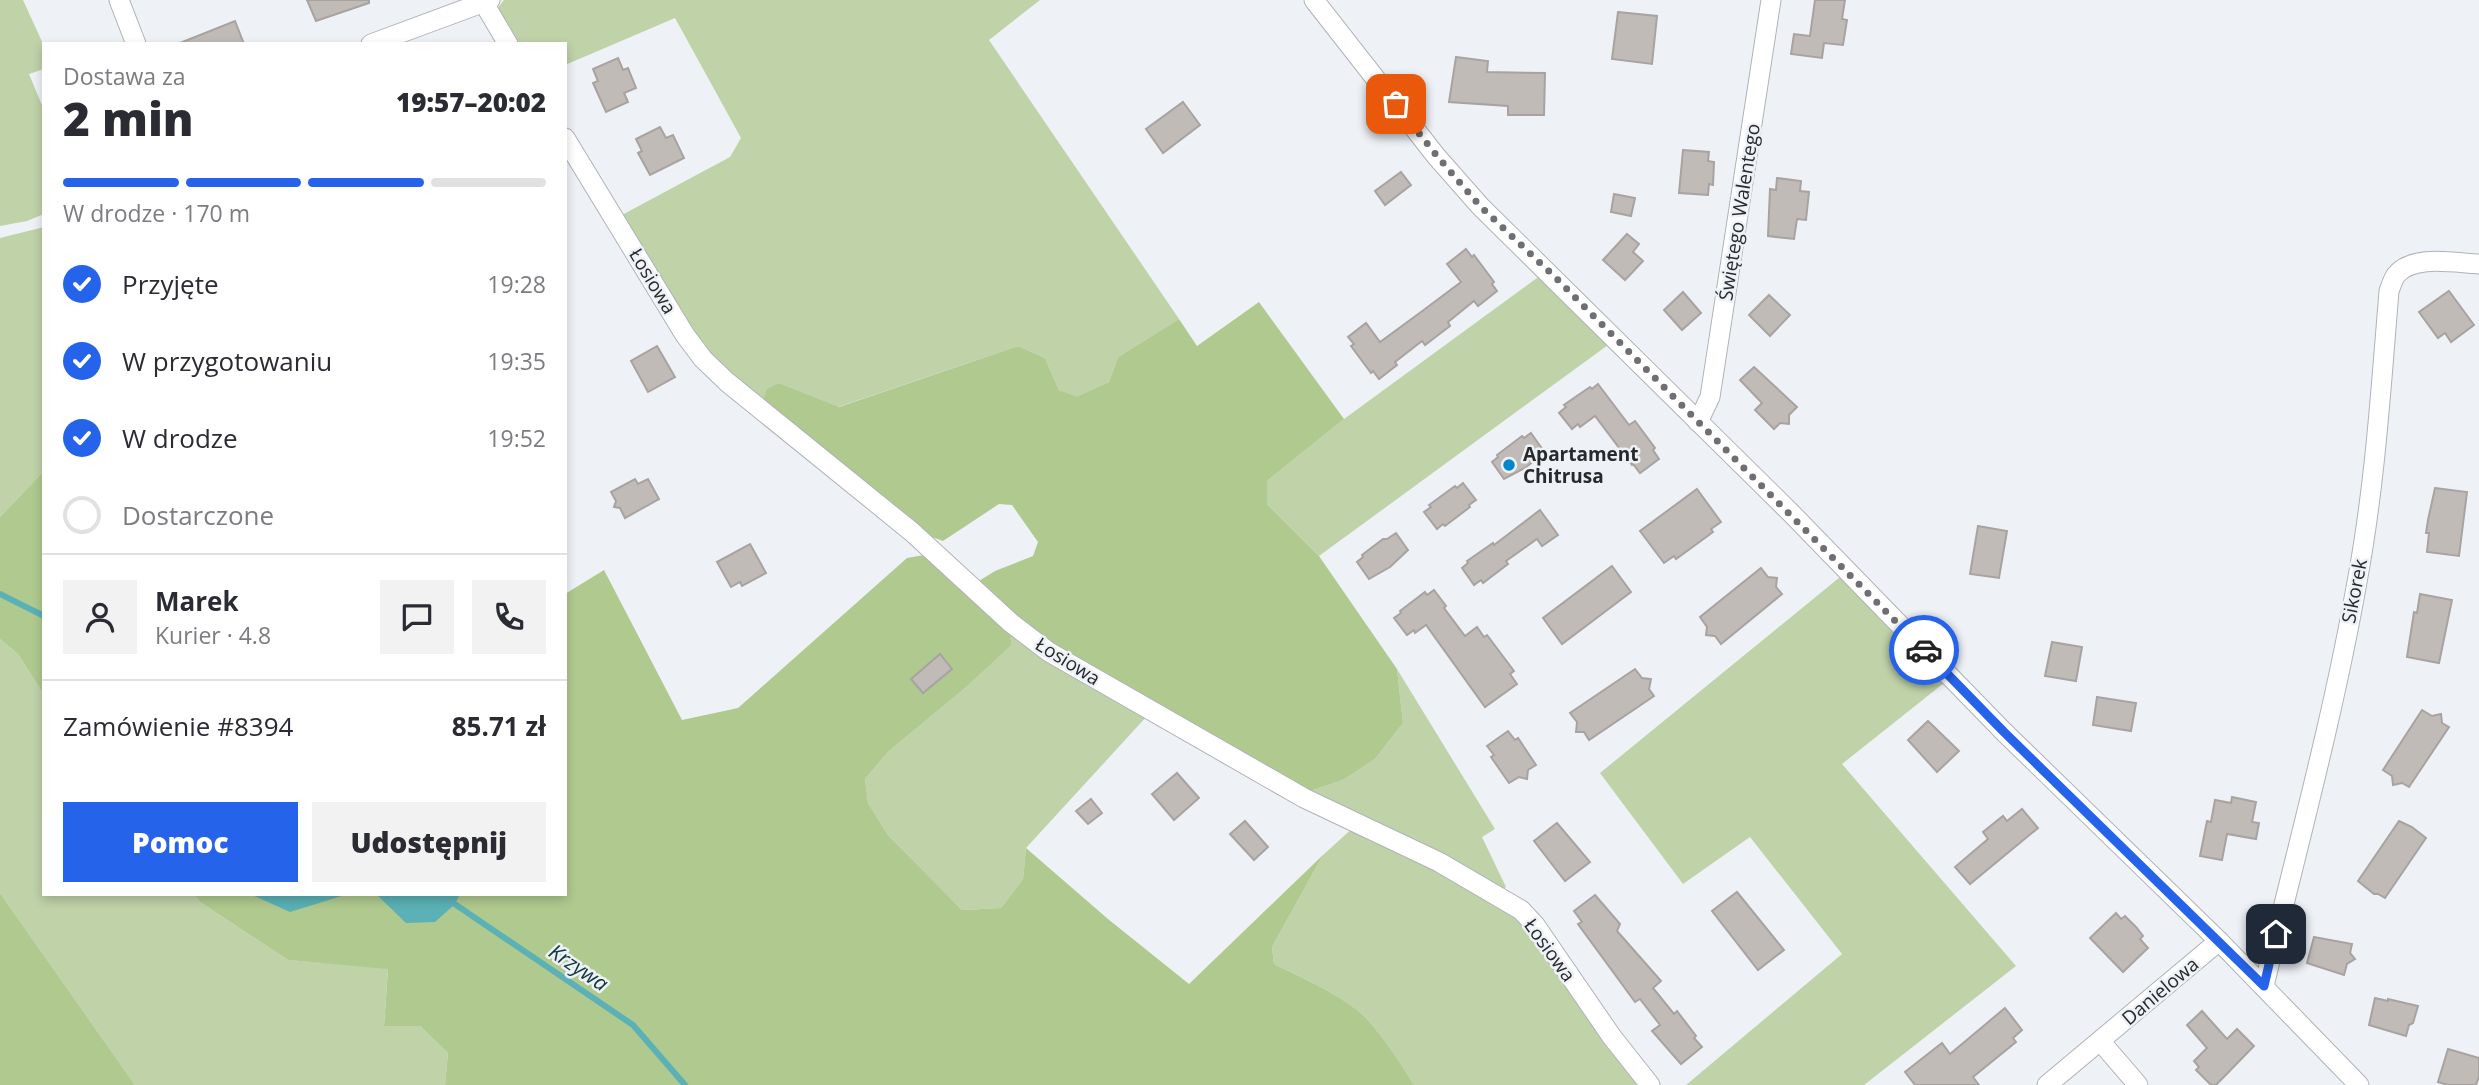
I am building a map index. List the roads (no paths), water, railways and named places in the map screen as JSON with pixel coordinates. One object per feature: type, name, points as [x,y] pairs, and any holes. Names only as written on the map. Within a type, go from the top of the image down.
[{"type":"street","points":[[119,0],[135,42]]},
{"type":"street","points":[[1314,0],[1437,156],[1480,206],[2004,732],[2219,940],[2359,1085]]},
{"type":"street","name":"Świętego Walentego","points":[[1698,422],[1710,397],[1771,0]]},
{"type":"street","points":[[376,42],[485,1],[507,42]]},
{"type":"street","name":"Łosiowa","points":[[567,141],[685,335],[703,359],[727,382],[912,532],[1011,624],[1049,652],[1304,798],[1439,862],[1521,910],[1535,925],[1612,1037],[1650,1085]]},
{"type":"street","name":"Sikorek","points":[[2264,986],[2323,740],[2357,582],[2375,464],[2389,291],[2396,275],[2407,267],[2421,263],[2479,264]]},
{"type":"street","name":"Danielowa","points":[[2047,1085],[2219,940]]},
{"type":"street","points":[[2101,1042],[2138,1085]]},
{"type":"water","points":[[254,896],[342,896],[290,912]]},
{"type":"water","points":[[378,896],[459,896],[455,904],[435,922],[406,923]]},
{"type":"waterway","name":"Krzywa","points":[[0,594],[42,615]]},
{"type":"waterway","name":"Krzywa","points":[[443,896],[633,1025],[685,1085]]},
{"type":"place","name":"Apartament Chitrusa","points":[[1509,465]]}]
